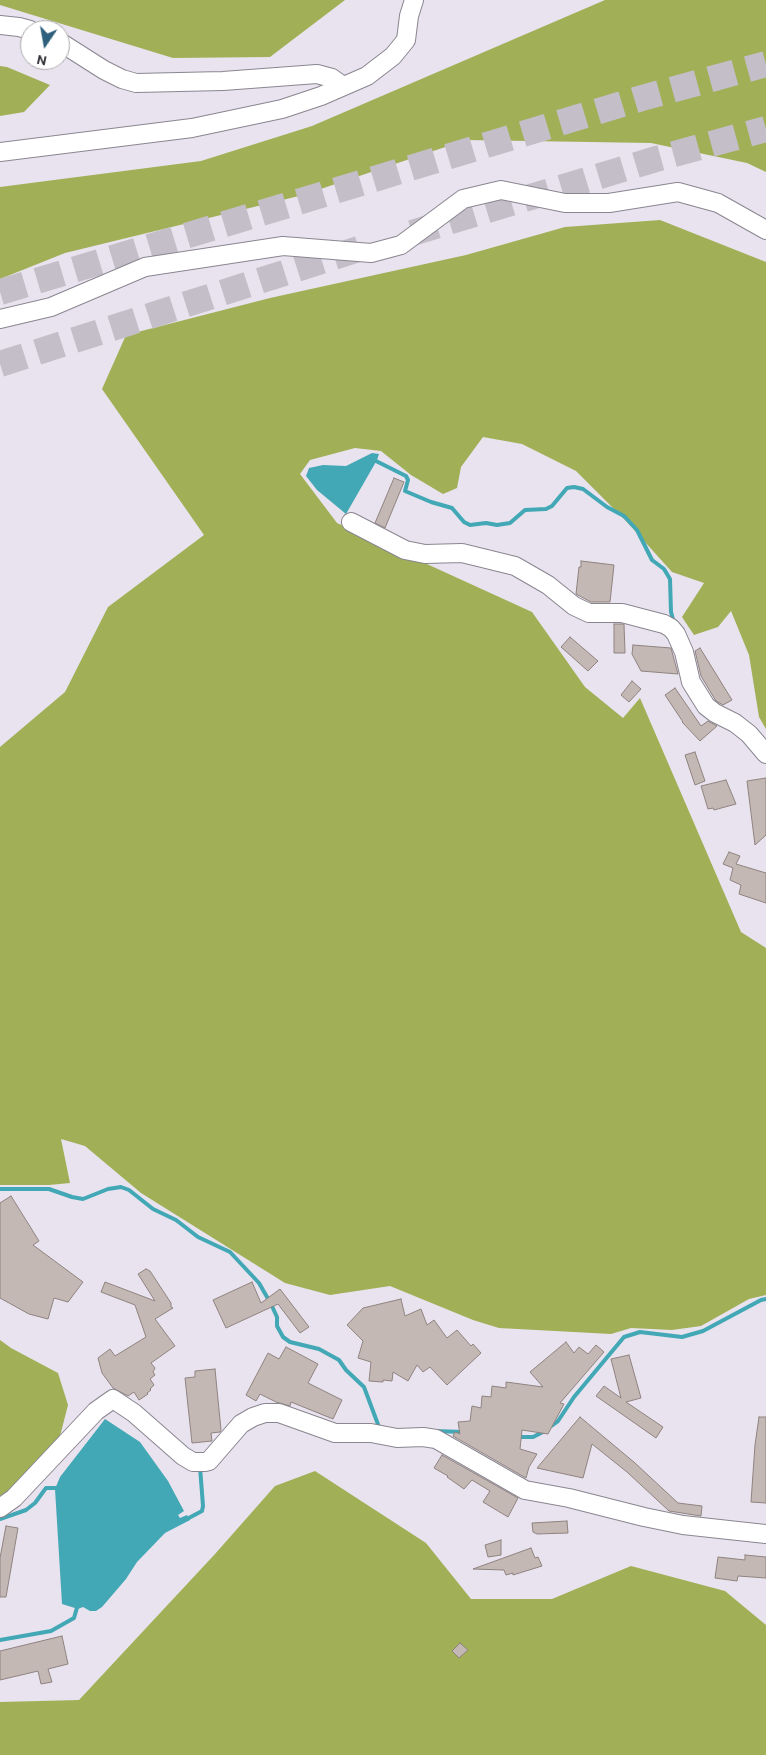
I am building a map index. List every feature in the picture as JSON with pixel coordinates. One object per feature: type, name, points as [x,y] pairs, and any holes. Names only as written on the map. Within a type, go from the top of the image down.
[{"type":"street","points":[[0,152],[201,127],[282,109],[367,76],[393,56],[406,40],[409,16],[414,0]]},
{"type":"street","points":[[0,25],[20,27]]},
{"type":"street","points":[[70,48],[116,76],[136,83],[223,81],[317,74],[332,78],[343,86]]},
{"type":"street","points":[[0,319],[51,307],[145,266],[282,246],[371,253],[401,245],[463,199],[500,190],[565,203],[609,203],[678,192],[718,203],[766,230]]},
{"type":"street","points":[[351,522],[405,550],[425,554],[462,553],[516,566],[548,585],[574,606],[589,613],[622,613],[664,624],[676,634],[684,652],[691,682],[706,706],[735,723],[749,734],[766,754]]},
{"type":"street","points":[[0,1508],[14,1498],[96,1412],[113,1399],[134,1413],[182,1456],[201,1462],[210,1461],[241,1424],[265,1413],[279,1413],[335,1433],[371,1433],[397,1438],[423,1437],[436,1439],[524,1490],[569,1498],[682,1525],[766,1534]]},
{"type":"green space","points":[[0,0],[345,0],[270,57],[173,58],[70,26],[70,20],[49,20],[0,5]]},
{"type":"green space","points":[[605,0],[766,0],[766,172],[747,163],[651,143],[466,140],[303,195],[65,253],[0,279],[0,187],[201,161],[312,126]]},
{"type":"green space","points":[[0,66],[7,67],[50,85],[24,112],[0,116]]},
{"type":"green space","points":[[660,220],[766,262],[766,729],[759,717],[749,655],[731,611],[718,627],[694,635],[682,617],[704,583],[672,572],[626,521],[576,471],[522,444],[483,437],[461,467],[457,488],[443,494],[411,475],[381,451],[355,448],[310,460],[300,474],[337,523],[532,612],[585,687],[623,718],[640,698],[741,932],[766,948],[766,1295],[749,1299],[701,1326],[672,1330],[631,1328],[611,1334],[499,1328],[473,1320],[390,1286],[330,1295],[285,1283],[141,1193],[85,1146],[61,1139],[70,1183],[0,1185],[0,747],[65,692],[108,607],[204,535],[102,389],[126,335],[270,298],[466,255],[565,227]]},
{"type":"green space","points":[[0,1340],[11,1348],[58,1373],[68,1405],[59,1440],[7,1494],[0,1498]]},
{"type":"green space","points":[[315,1471],[426,1543],[471,1599],[552,1599],[631,1566],[725,1591],[766,1625],[766,1755],[0,1755],[0,1702],[79,1700],[215,1554],[275,1486]]},
{"type":"water","points":[[372,453],[379,454],[377,460],[346,514],[317,490],[306,476],[309,468],[323,465],[346,466]]},
{"type":"water","points":[[105,1419],[140,1442],[168,1481],[184,1511],[178,1515],[180,1518],[187,1515],[190,1520],[165,1533],[137,1562],[126,1579],[102,1607],[96,1611],[90,1611],[83,1607],[78,1609],[62,1604],[55,1489],[60,1477]]},
{"type":"building","points":[[394,478],[404,482],[385,528],[375,523]]},
{"type":"building","points":[[581,561],[614,565],[610,602],[591,602],[576,594]]},
{"type":"building","points":[[614,624],[624,624],[625,653],[614,653]]},
{"type":"building","points":[[570,637],[598,661],[588,671],[561,647]]},
{"type":"building","points":[[633,645],[671,648],[678,674],[641,671],[632,654]]},
{"type":"building","points":[[700,648],[732,700],[723,705],[716,701],[701,676],[695,651]]},
{"type":"building","points":[[632,681],[641,689],[629,702],[621,695]]},
{"type":"building","points":[[675,688],[701,726],[708,721],[717,726],[700,741],[682,722],[665,695]]},
{"type":"building","points":[[695,752],[705,781],[695,785],[685,755]]},
{"type":"building","points":[[766,778],[766,835],[755,845],[747,781]]},
{"type":"building","points":[[726,780],[736,804],[714,810],[713,808],[708,809],[701,786]]},
{"type":"building","points":[[729,852],[740,856],[736,864],[766,873],[766,903],[739,894],[741,885],[730,880],[733,868],[723,864]]},
{"type":"building","points":[[11,1196],[39,1241],[33,1245],[83,1282],[68,1302],[54,1298],[48,1319],[29,1314],[0,1298],[0,1203]]},
{"type":"building","points":[[146,1269],[150,1271],[173,1308],[155,1319],[175,1346],[151,1363],[155,1368],[153,1372],[155,1375],[150,1379],[154,1385],[148,1394],[139,1400],[134,1392],[128,1396],[113,1388],[102,1373],[98,1358],[110,1349],[115,1356],[146,1337],[135,1305],[101,1292],[105,1282],[155,1301],[138,1274]]},
{"type":"building","points":[[252,1282],[261,1303],[280,1289],[309,1327],[300,1333],[278,1304],[226,1328],[213,1300]]},
{"type":"building","points":[[401,1299],[405,1316],[421,1309],[427,1325],[434,1320],[447,1338],[457,1330],[471,1346],[473,1344],[481,1353],[447,1385],[430,1367],[423,1372],[417,1365],[408,1381],[393,1372],[392,1381],[369,1381],[371,1362],[358,1358],[363,1341],[347,1325],[363,1308]]},
{"type":"building","points":[[566,1342],[574,1353],[579,1347],[588,1354],[596,1345],[604,1352],[560,1403],[564,1404],[548,1434],[522,1430],[520,1449],[537,1454],[529,1467],[526,1478],[453,1436],[455,1432],[460,1434],[458,1422],[470,1421],[472,1406],[481,1408],[482,1396],[491,1397],[492,1386],[506,1388],[506,1382],[543,1387],[530,1372]]},
{"type":"building","points":[[286,1347],[318,1364],[308,1383],[342,1400],[333,1419],[291,1402],[290,1406],[260,1394],[256,1401],[246,1395],[268,1353],[279,1359]]},
{"type":"building","points":[[629,1355],[641,1398],[626,1402],[663,1427],[656,1438],[596,1396],[604,1386],[621,1398],[611,1359]]},
{"type":"building","points":[[215,1369],[221,1430],[220,1432],[211,1433],[212,1441],[192,1443],[185,1378],[195,1377],[195,1371]]},
{"type":"building","points":[[580,1417],[635,1463],[678,1503],[702,1506],[701,1516],[669,1511],[627,1472],[592,1444],[583,1478],[537,1468]]},
{"type":"building","points":[[759,1417],[766,1417],[766,1503],[751,1502]]},
{"type":"building","points":[[442,1455],[518,1498],[508,1517],[483,1502],[490,1491],[472,1480],[464,1489],[434,1468]]},
{"type":"building","points":[[567,1521],[568,1533],[537,1534],[533,1532],[532,1523]]},
{"type":"building","points":[[6,1526],[18,1528],[6,1597],[0,1597],[0,1558]]},
{"type":"building","points":[[501,1540],[501,1555],[488,1557],[485,1545]]},
{"type":"building","points":[[531,1548],[535,1558],[538,1557],[542,1566],[513,1575],[513,1573],[506,1575],[504,1570],[473,1569]]},
{"type":"building","points":[[745,1555],[766,1557],[766,1578],[738,1576],[737,1581],[715,1578],[718,1557],[745,1560]]},
{"type":"building","points":[[62,1636],[68,1664],[48,1669],[52,1682],[41,1684],[38,1671],[0,1680],[0,1651]]},
{"type":"building","points":[[460,1643],[468,1650],[459,1658],[452,1651]]},
{"type":"waterway","points":[[372,459],[406,476],[408,480],[405,491],[431,502],[452,508],[464,522],[470,525],[510,523],[525,510],[546,509],[552,506],[567,488],[583,489],[607,507],[624,516],[637,530],[652,560],[664,569],[670,579],[671,612],[674,623]]},
{"type":"waterway","points":[[0,1189],[49,1189],[83,1199],[108,1189],[121,1187],[129,1190],[153,1209],[176,1220],[198,1237],[230,1252],[259,1283],[277,1317],[277,1326],[283,1337],[290,1342],[319,1349],[339,1360],[346,1370],[364,1387],[379,1427]]},
{"type":"waterway","points":[[551,1426],[558,1421],[574,1397],[624,1337],[640,1332],[682,1337],[703,1331],[766,1299]]},
{"type":"waterway","points":[[435,1431],[463,1432]]},
{"type":"waterway","points":[[516,1437],[533,1437],[545,1431]]},
{"type":"waterway","points":[[185,1520],[202,1511],[200,1467]]},
{"type":"waterway","points":[[0,1519],[26,1510],[35,1503],[46,1488],[59,1488]]},
{"type":"waterway","points":[[0,1640],[51,1631],[74,1618],[78,1604]]},
{"type":"tunnel","points":[[0,292],[642,98],[766,64]]},
{"type":"tunnel","points":[[412,233],[656,159],[766,129]]},
{"type":"tunnel","points":[[0,364],[362,248]]}]
